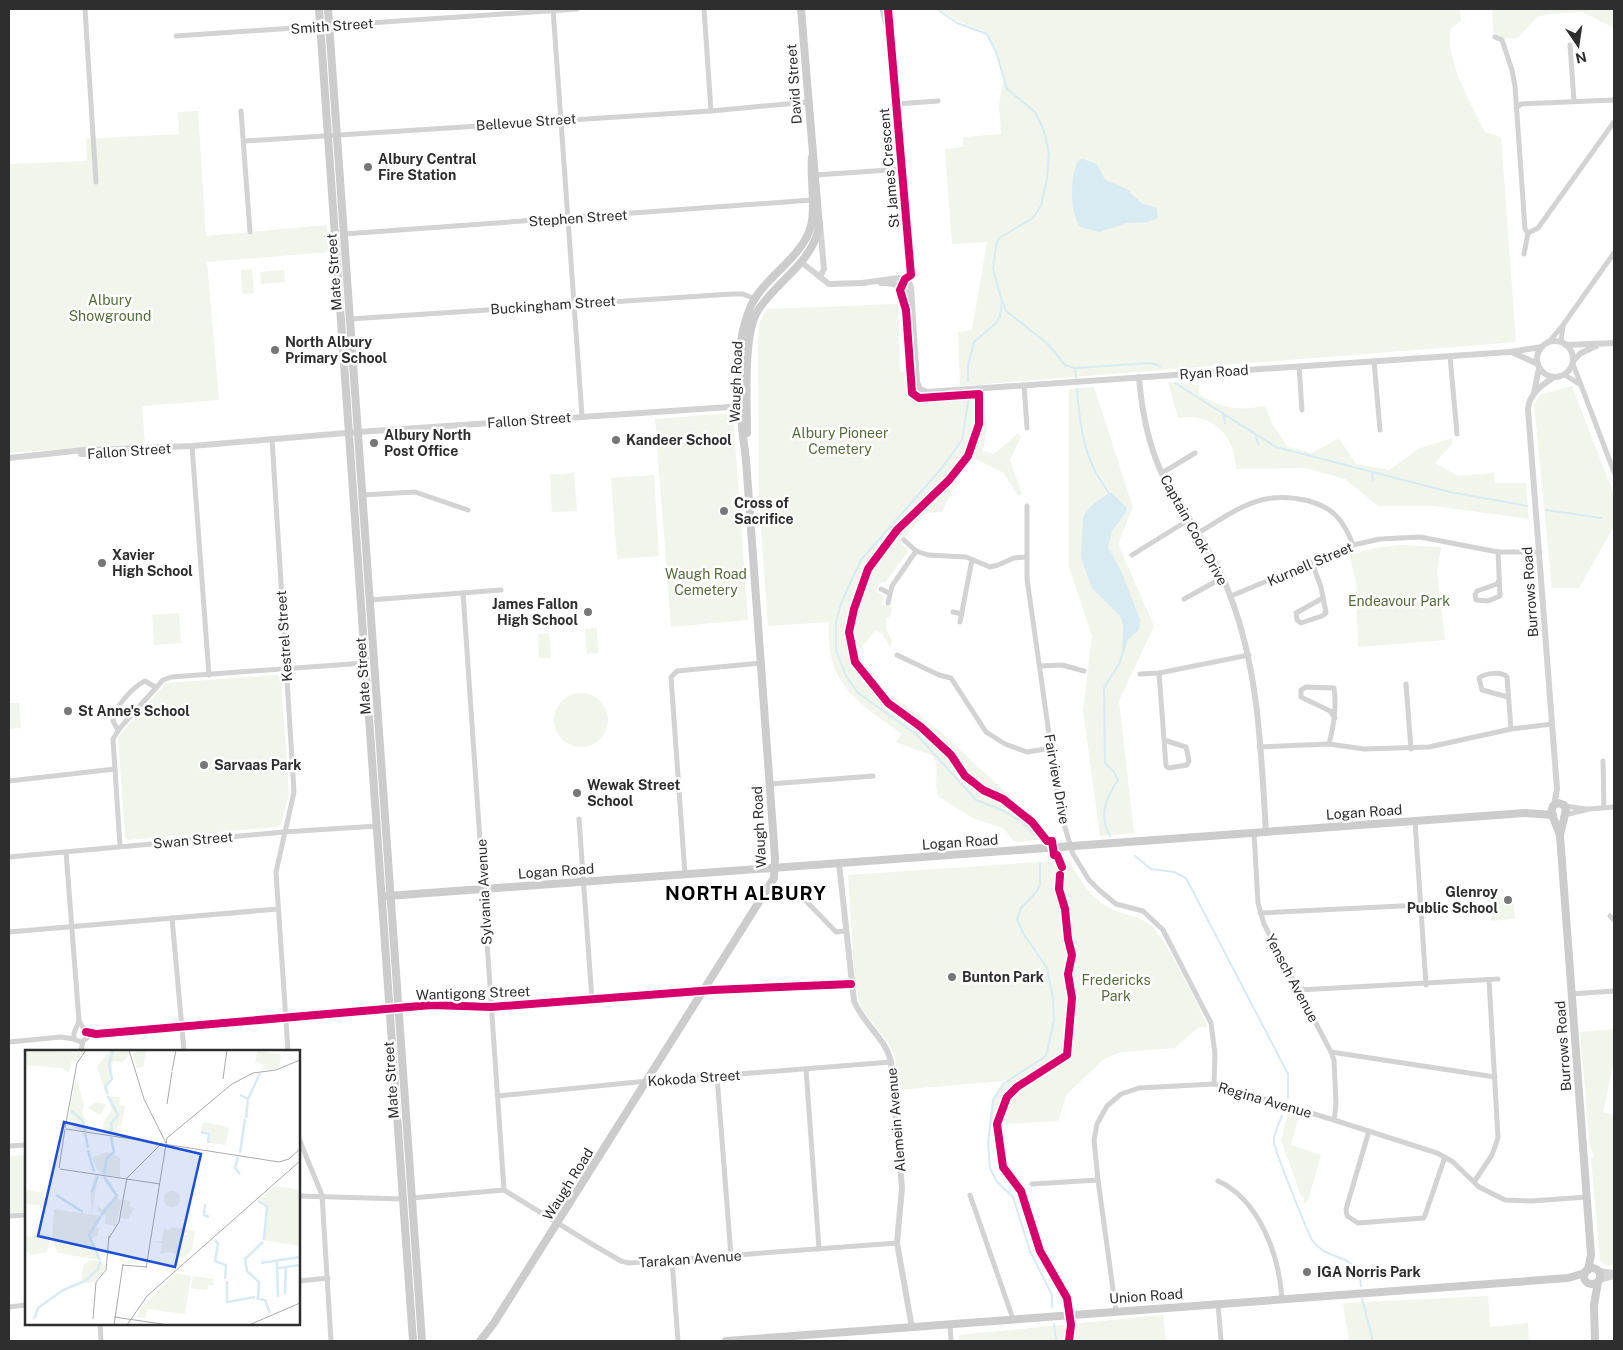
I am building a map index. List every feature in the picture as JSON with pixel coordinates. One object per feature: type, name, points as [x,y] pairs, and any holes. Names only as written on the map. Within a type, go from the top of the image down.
[{"type":"main road","name":"Mate Street","points":[[320,9],[325,26],[333,135],[349,433],[377,826],[398,1008],[422,1341]]},
{"type":"main road","name":"Mate Street","points":[[325,26],[328,9]]},
{"type":"main road","name":"David Street","points":[[792,255],[805,239],[811,226],[812,200],[812,157],[801,9]]},
{"type":"main road","name":"Mate Street","points":[[333,135],[344,234],[370,600],[386,896],[389,1009],[413,1341]]},
{"type":"main road","name":"David Street","points":[[801,262],[816,240],[820,218],[816,175],[812,157]]},
{"type":"main road","points":[[792,255],[801,262]]},
{"type":"main road","name":"Waugh Road","points":[[480,1341],[494,1323],[558,1224],[771,887],[774,868],[770,784],[746,460],[742,342],[749,310],[755,299],[792,255]]},
{"type":"main road","name":"Waugh Road","points":[[744,406],[749,345],[756,313],[801,262]]},
{"type":"main road","name":"Logan Road","points":[[386,896],[1559,811]]},
{"type":"main road","name":"Burrows Road","points":[[1559,811],[1591,1255],[1590,1275],[1594,1305],[1595,1341]]},
{"type":"main road","points":[[1590,1275],[1598,1281]]},
{"type":"main road","name":"Union Road","points":[[726,1341],[791,1339],[1013,1319],[1568,1278],[1571,1281],[1590,1275]]},
{"type":"main road","name":"Burrows Road","points":[[1594,1305],[1598,1281]]},
{"type":"main road","name":"Waugh Road","points":[[487,1340],[494,1323]]},
{"type":"street","points":[[85,9],[96,182]]},
{"type":"street","name":"Smith Street","points":[[176,36],[577,9]]},
{"type":"street","points":[[704,9],[711,111]]},
{"type":"street","name":"St James Crescent","points":[[882,9],[891,42]]},
{"type":"street","name":"St James Crescent","points":[[888,9],[903,169],[907,286],[911,304],[917,382],[920,389]]},
{"type":"street","points":[[553,10],[582,416]]},
{"type":"street","points":[[1495,36],[1502,40],[1512,70],[1525,229],[1528,233],[1524,254]]},
{"type":"street","points":[[1570,45],[1574,101]]},
{"type":"street","points":[[1516,108],[1521,104],[1614,100]]},
{"type":"street","points":[[896,104],[938,101]]},
{"type":"street","name":"Bellevue Street","points":[[245,141],[561,119],[711,111],[808,102]]},
{"type":"street","points":[[241,110],[245,141],[250,232]]},
{"type":"street","points":[[1528,233],[1538,228],[1614,122]]},
{"type":"street","name":"St James Crescent","points":[[816,175],[903,169]]},
{"type":"street","name":"Stephen Street","points":[[344,234],[812,200]]},
{"type":"street","points":[[820,218],[824,269],[820,277]]},
{"type":"street","points":[[1554,378],[1545,374],[1538,366],[1538,355],[1563,325],[1614,253]]},
{"type":"street","points":[[801,262],[832,285],[902,278],[907,286]]},
{"type":"street","name":"Buckingham Street","points":[[350,319],[743,294],[755,299]]},
{"type":"street","points":[[1563,325],[1564,343],[1572,352],[1573,362],[1581,386],[1614,472]]},
{"type":"street","points":[[1545,345],[1614,343]]},
{"type":"street","points":[[1534,394],[1542,385],[1554,378],[1565,375],[1581,353],[1600,344]]},
{"type":"street","name":"Ryan Road","points":[[920,389],[931,392],[1510,352],[1545,345]]},
{"type":"street","name":"Ryan Road","points":[[1510,352],[1538,366]]},
{"type":"street","points":[[1450,356],[1457,434]]},
{"type":"street","points":[[1374,361],[1380,430]]},
{"type":"street","points":[[1299,366],[1302,410]]},
{"type":"street","name":"Burrows Road","points":[[1538,366],[1534,394],[1529,402],[1528,409],[1559,811]]},
{"type":"street","points":[[1565,375],[1581,386]]},
{"type":"street","name":"Captain Cook Drive","points":[[1139,377],[1142,407],[1151,447],[1170,489],[1191,519],[1231,596],[1249,655],[1266,832]]},
{"type":"street","points":[[1024,385],[1027,428]]},
{"type":"street","name":"Fallon Street","points":[[9,458],[65,453],[99,455],[358,432],[744,406]]},
{"type":"street","name":"Kestrel Street","points":[[272,440],[294,792],[276,868],[288,1050]]},
{"type":"street","points":[[192,446],[210,674]]},
{"type":"street","points":[[1162,473],[1195,453]]},
{"type":"street","points":[[363,495],[415,492],[468,510]]},
{"type":"street","points":[[1198,533],[1247,504],[1280,496],[1317,503],[1334,512],[1342,520],[1353,545]]},
{"type":"street","name":"Fairview Drive","points":[[1027,506],[1026,557],[1040,666],[1060,811],[1071,846],[1082,870],[1099,890],[1116,904],[1143,911],[1164,930],[1211,1023],[1216,1054],[1214,1084]]},
{"type":"street","points":[[1132,555],[1191,519]]},
{"type":"street","name":"Kurnell Street","points":[[1231,596],[1353,545],[1380,539],[1420,537],[1498,552],[1540,552]]},
{"type":"street","points":[[904,540],[916,551],[928,555],[966,557],[990,567],[1014,558],[1026,557]]},
{"type":"street","points":[[888,603],[889,593],[902,569],[916,551]]},
{"type":"street","points":[[1498,552],[1499,580],[1499,598],[1488,602],[1476,600],[1475,595],[1477,591],[1497,584],[1499,580]]},
{"type":"street","points":[[960,622],[972,560]]},
{"type":"street","points":[[1312,563],[1323,598],[1325,614],[1302,623],[1297,620],[1296,613],[1323,598]]},
{"type":"street","points":[[1184,599],[1222,578]]},
{"type":"street","points":[[882,589],[889,593]]},
{"type":"street","points":[[370,600],[500,590]]},
{"type":"street","name":"Sylvania Avenue","points":[[463,593],[504,1190]]},
{"type":"street","points":[[953,612],[962,614]]},
{"type":"street","points":[[897,655],[938,675],[951,678],[986,732],[1004,744],[1027,752],[1052,748]]},
{"type":"street","points":[[1140,674],[1159,673],[1249,655]]},
{"type":"street","points":[[120,846],[113,739],[118,730],[155,687],[166,678],[366,663]]},
{"type":"street","points":[[685,875],[670,683],[672,673],[677,670],[761,663]]},
{"type":"street","points":[[1040,666],[1062,665],[1084,671]]},
{"type":"street","points":[[1159,673],[1164,740],[1168,767],[1187,765],[1189,761],[1186,747],[1164,740]]},
{"type":"street","points":[[1508,697],[1482,690],[1479,678],[1482,675],[1504,674],[1507,677],[1511,729]]},
{"type":"street","points":[[118,730],[113,722],[114,714],[134,689],[145,681],[155,687]]},
{"type":"street","points":[[1406,684],[1411,748]]},
{"type":"street","points":[[1330,744],[1336,709],[1333,686],[1306,687],[1301,690],[1301,697],[1330,711],[1334,718]]},
{"type":"street","points":[[1259,747],[1330,744],[1364,749],[1411,748],[1450,743],[1511,729],[1552,724]]},
{"type":"street","points":[[1603,761],[1606,767],[1604,808]]},
{"type":"street","points":[[9,781],[115,769]]},
{"type":"street","points":[[770,784],[873,776]]},
{"type":"street","name":"Logan Road","points":[[1559,811],[1614,807]]},
{"type":"street","name":"Logan Road","points":[[1559,811],[1588,809]]},
{"type":"street","points":[[579,819],[592,1000]]},
{"type":"street","points":[[1415,821],[1426,984]]},
{"type":"street","name":"Swan Street","points":[[9,856],[284,832],[377,826]]},
{"type":"street","name":"Yensch Avenue","points":[[1254,833],[1260,913],[1334,1060],[1336,1105],[1334,1120]]},
{"type":"street","points":[[66,852],[80,1050]]},
{"type":"street","name":"Alemein Avenue","points":[[839,863],[850,984],[859,1013],[885,1046],[891,1062],[902,1188],[897,1243],[912,1328]]},
{"type":"street","points":[[804,894],[806,901],[836,932],[846,931]]},
{"type":"street","points":[[1260,913],[1421,905]]},
{"type":"street","points":[[9,932],[278,909]]},
{"type":"street","points":[[172,918],[184,1050]]},
{"type":"street","points":[[1299,990],[1498,979]]},
{"type":"street","points":[[1474,1182],[1492,1155],[1498,1138],[1489,980]]},
{"type":"street","name":"Wantigong Street","points":[[9,1042],[432,1005],[491,1007],[704,991],[850,984]]},
{"type":"street","points":[[1571,994],[1614,990]]},
{"type":"street","points":[[1331,1052],[1496,1077]]},
{"type":"street","name":"Kokoda Street","points":[[497,1096],[647,1081],[891,1062]]},
{"type":"street","points":[[806,1069],[818,1249]]},
{"type":"street","points":[[717,1076],[731,1256]]},
{"type":"street","name":"Regina Avenue","points":[[1116,1311],[1094,1140],[1097,1124],[1106,1106],[1121,1094],[1139,1088],[1214,1084],[1334,1120],[1445,1157],[1487,1192],[1505,1200],[1531,1201],[1587,1197]]},
{"type":"street","points":[[1369,1131],[1346,1209],[1347,1216],[1358,1223],[1424,1218],[1445,1157]]},
{"type":"street","points":[[300,1142],[322,1195],[332,1341]]},
{"type":"street","points":[[9,1146],[25,1145]]},
{"type":"street","points":[[1032,1184],[1098,1180]]},
{"type":"street","points":[[1218,1180],[1228,1185],[1241,1197],[1267,1237],[1276,1262],[1282,1299]]},
{"type":"street","points":[[412,1198],[504,1190]]},
{"type":"street","name":"Tarakan Avenue","points":[[504,1190],[621,1261],[640,1263],[897,1243]]},
{"type":"street","points":[[970,1195],[1013,1319]]},
{"type":"street","points":[[300,1196],[403,1198]]},
{"type":"street","points":[[9,1216],[25,1215]]},
{"type":"street","points":[[672,1260],[678,1341]]},
{"type":"street","name":"Union Road","points":[[1590,1275],[1614,1275]]},
{"type":"street","name":"Union Road","points":[[1598,1281],[1614,1275]]},
{"type":"street","points":[[300,1281],[328,1278]]},
{"type":"street","points":[[1218,1304],[1221,1341]]},
{"type":"street","points":[[9,1307],[25,1305]]},
{"type":"street","points":[[950,1324],[951,1341]]},
{"type":"street","points":[[100,1325],[101,1341]]},
{"type":"green space","points":[[939,9],[1460,9],[1461,21],[1451,28],[1451,53],[1455,67],[1466,95],[1485,132],[1501,137],[1516,342],[960,386],[958,332],[972,330],[987,242],[952,244],[945,149],[963,147],[963,137],[1001,134],[999,104],[1004,77],[997,52],[987,33],[956,20]]},
{"type":"green space","points":[[1492,9],[1614,9],[1614,28],[1582,12],[1549,14],[1537,17],[1518,38],[1494,39]]},
{"type":"green space","name":"Albury Showground","points":[[198,111],[206,236],[327,225],[329,252],[207,262],[219,400],[142,406],[145,443],[9,453],[9,164],[87,161],[86,139],[179,134],[178,112]]},
{"type":"green space","points":[[252,269],[254,293],[242,294],[241,270]]},
{"type":"green space","points":[[284,270],[285,282],[261,284],[260,272]]},
{"type":"green space","name":"Albury Pioneer Cemetery","points":[[898,304],[900,372],[908,373],[909,391],[915,400],[983,395],[987,426],[983,451],[994,454],[1018,433],[1021,437],[1010,460],[1022,494],[1018,496],[1004,473],[974,458],[959,476],[942,512],[925,513],[900,543],[907,549],[907,553],[886,582],[879,583],[876,592],[884,597],[881,605],[892,606],[890,617],[886,617],[886,629],[892,641],[890,648],[882,633],[875,631],[857,653],[884,690],[941,732],[1039,824],[1050,839],[1015,842],[1003,828],[973,818],[939,797],[936,787],[936,766],[933,756],[896,742],[902,734],[858,701],[838,676],[832,661],[829,644],[829,622],[768,626],[759,502],[758,340],[760,321],[767,309]]},
{"type":"green space","points":[[1168,382],[1199,385],[1199,394],[1215,403],[1230,408],[1265,406],[1273,425],[1288,447],[1312,453],[1339,438],[1356,464],[1389,470],[1420,448],[1452,438],[1452,444],[1435,463],[1458,476],[1494,473],[1495,483],[1526,483],[1529,519],[1435,506],[1378,506],[1345,479],[1305,468],[1236,469],[1235,457],[1231,446],[1220,429],[1202,419],[1178,418]]},
{"type":"green space","points":[[1572,386],[1614,495],[1614,526],[1579,588],[1552,588],[1534,405],[1540,395]]},
{"type":"green space","points":[[1094,387],[1133,507],[1118,544],[1154,626],[1119,701],[1134,833],[1100,836],[1083,710],[1092,636],[1069,567],[1069,389]]},
{"type":"green space","name":"Waugh Road Cemetery","points":[[733,413],[748,620],[671,627],[655,419]]},
{"type":"green space","points":[[574,473],[577,511],[552,512],[550,475]]},
{"type":"green space","points":[[654,475],[659,556],[617,559],[611,478]]},
{"type":"green space","name":"Endeavour Park","points":[[1400,545],[1441,547],[1437,573],[1445,640],[1358,647],[1356,581],[1349,555],[1376,548]]},
{"type":"green space","points":[[179,613],[181,643],[154,645],[152,615]]},
{"type":"green space","points":[[597,628],[598,653],[587,654],[585,629]]},
{"type":"green space","points":[[549,633],[551,658],[539,658],[538,634]]},
{"type":"green space","name":"Sarvaas Park","points":[[277,675],[281,678],[289,794],[281,824],[277,827],[128,840],[125,837],[118,737],[166,683]]},
{"type":"green space","points":[[581,693],[591,695],[600,701],[606,710],[608,720],[606,730],[600,739],[591,745],[581,747],[571,745],[562,739],[556,730],[554,720],[556,710],[562,701],[571,695]]},
{"type":"green space","points":[[9,703],[19,703],[21,728],[9,729]]},
{"type":"green space","name":"Fredericks Park","points":[[1069,860],[1077,875],[1093,896],[1114,910],[1135,917],[1153,927],[1174,959],[1208,1028],[1199,1027],[1175,1048],[1121,1052],[1104,1059],[1067,1094],[1058,1121],[989,1125],[991,1110],[997,1093],[1011,1078],[1003,1081],[897,1090],[895,1057],[889,1044],[862,1009],[855,986],[848,875]]},
{"type":"green space","points":[[1513,896],[1515,919],[1491,921],[1489,897]]},
{"type":"green space","points":[[1614,1029],[1614,1061],[1603,1112],[1614,1115],[1614,1265],[1606,1266],[1600,1260],[1591,1159],[1594,1156],[1590,1146],[1580,1032]]},
{"type":"green space","points":[[1288,1113],[1299,1116],[1291,1145],[1321,1155],[1308,1201],[1304,1204],[1304,1198],[1301,1196],[1281,1140]]},
{"type":"green space","points":[[25,1155],[25,1212],[9,1213],[9,1156]]},
{"type":"green space","points":[[1488,1296],[1490,1327],[1528,1323],[1529,1341],[1349,1341],[1343,1303]]},
{"type":"green space","points":[[1163,1315],[1166,1341],[959,1341],[959,1335]]},
{"type":"shaded area","points":[[1083,159],[1097,164],[1105,180],[1127,189],[1141,203],[1157,208],[1158,218],[1148,222],[1127,223],[1099,232],[1081,227],[1074,213],[1072,194],[1076,166],[1079,160]]},
{"type":"shaded area","points":[[1109,493],[1112,493],[1127,508],[1112,531],[1108,547],[1122,573],[1140,620],[1139,629],[1128,640],[1122,655],[1123,624],[1120,616],[1092,588],[1081,557],[1083,517],[1091,506]]},
{"type":"waterway","points":[[937,9],[957,23],[987,34],[996,52],[1007,89],[1035,112],[1044,131],[1049,153],[1047,179],[1041,206],[1033,218],[999,238],[996,245],[993,269],[1002,301],[1000,317],[995,324],[974,342],[968,365],[968,381]]},
{"type":"waterway","points":[[1003,302],[1006,311],[1048,344],[1065,365],[1075,368],[1076,378]]},
{"type":"waterway","points":[[1076,368],[1151,363],[1160,366]]},
{"type":"waterway","points":[[1175,383],[1276,447],[1450,492],[1527,506]]},
{"type":"waterway","points":[[1077,389],[1080,419],[1089,458],[1109,494]]},
{"type":"waterway","points":[[969,396],[962,440],[941,469],[861,560],[842,601],[836,621],[836,650],[846,676],[858,693],[916,734],[976,800],[1004,811],[1022,822],[1035,835]]},
{"type":"waterway","points":[[1224,415],[1225,423]]},
{"type":"waterway","points":[[1256,437],[1258,444]]},
{"type":"waterway","points":[[1372,472],[1373,480]]},
{"type":"waterway","points":[[1546,510],[1601,518]]},
{"type":"waterway","points":[[1110,836],[1104,821],[1104,814],[1107,800],[1118,780],[1114,772],[1105,763],[1104,688],[1119,664],[1126,643]]},
{"type":"waterway","points":[[1135,856],[1151,869],[1174,872],[1186,878],[1288,1074],[1288,1098]]},
{"type":"waterway","points":[[1040,863],[1040,885],[1037,891],[1021,908],[1017,920],[1023,933],[1047,968],[1053,999],[1054,1020],[1046,1056],[1003,1084],[993,1100],[988,1143],[990,1168],[997,1182],[1013,1197],[1030,1251],[1052,1295],[1052,1307]]},
{"type":"waterway","points":[[1282,1116],[1275,1133],[1275,1148],[1309,1234],[1312,1240],[1326,1252],[1349,1262],[1359,1275],[1361,1286]]},
{"type":"waterway","points":[[1362,1299],[1373,1341]]},
{"type":"waterway","points":[[1054,1324],[1056,1341]]},
{"type":"cycle path","points":[[888,9],[911,275],[905,279],[900,290],[906,310],[912,393],[919,398],[979,394],[979,424],[968,456],[949,480],[897,530],[868,569],[854,609],[849,632],[855,662],[888,703],[921,727],[951,755],[965,776],[983,790],[1003,799],[1032,822],[1047,841],[1052,841],[1054,855],[1057,855],[1062,867]]},
{"type":"cycle path","points":[[1060,875],[1059,889],[1065,909],[1068,939],[1072,955],[1068,974],[1072,998],[1067,1055],[1017,1087],[1007,1097],[997,1124],[1003,1167],[1021,1191],[1040,1251],[1067,1298],[1071,1325],[1069,1341]]},
{"type":"cycle path","points":[[86,1032],[96,1034],[432,1005],[491,1007],[713,990],[851,984]]},
{"type":"place","name":"Albury Central Fire Station","points":[[368,167]]},
{"type":"place","name":"North Albury Primary School","points":[[275,350]]},
{"type":"place","name":"Kandeer School","points":[[616,440]]},
{"type":"place","name":"Albury North Post Office","points":[[374,443]]},
{"type":"place","name":"Cross of Sacrifice","points":[[724,511]]},
{"type":"place","name":"Xavier High School","points":[[102,563]]},
{"type":"place","name":"James Fallon High School","points":[[588,612]]},
{"type":"place","name":"St Anne's School","points":[[68,711]]},
{"type":"place","name":"Sarvaas Park","points":[[204,765]]},
{"type":"place","name":"Wewak Street School","points":[[577,793]]},
{"type":"place","name":"Glenroy Public School","points":[[1508,900]]},
{"type":"place","name":"Bunton Park","points":[[952,977]]},
{"type":"place","name":"IGA Norris Park","points":[[1307,1272]]},
{"type":"district","name":"NORTH ALBURY","points":[[746,893]]}]
